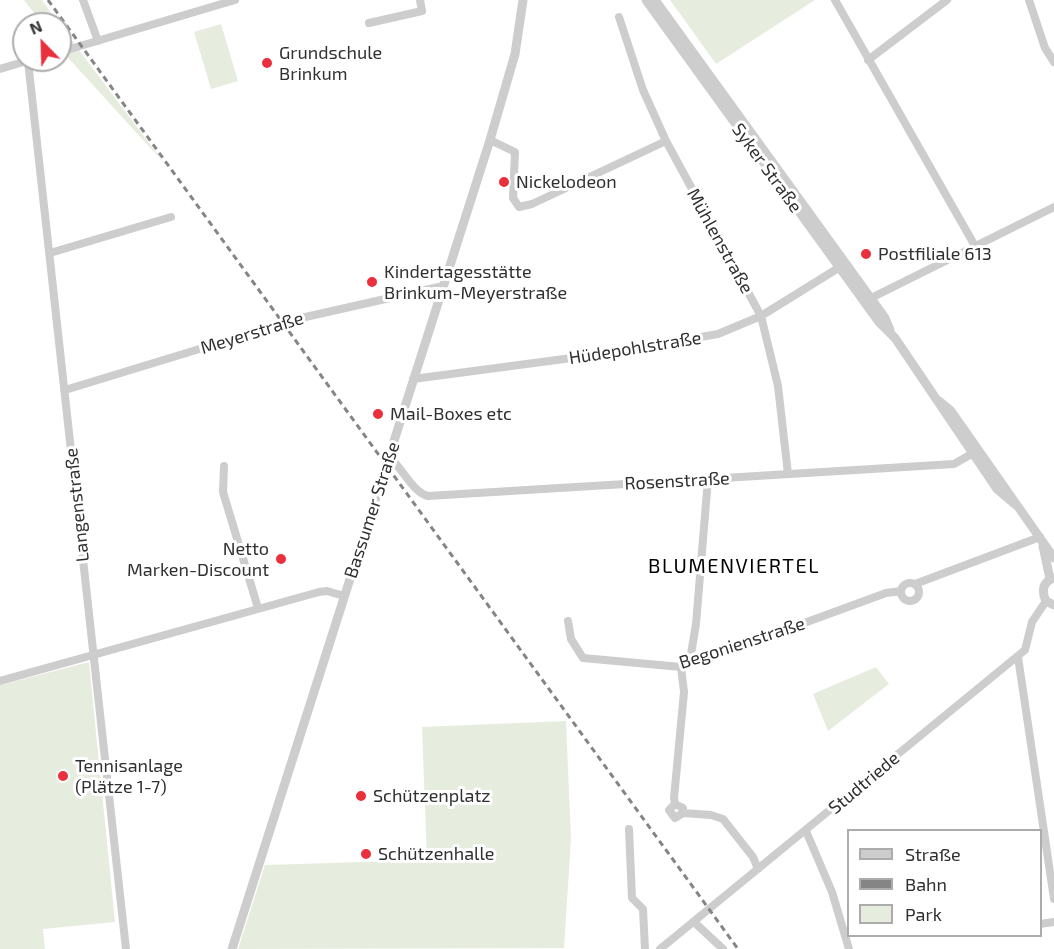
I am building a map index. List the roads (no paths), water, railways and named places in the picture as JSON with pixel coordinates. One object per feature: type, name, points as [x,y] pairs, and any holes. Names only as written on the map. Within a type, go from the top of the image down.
[{"type":"street","points":[[82,0],[98,40]]},
{"type":"street","points":[[72,48],[235,0]]},
{"type":"street","points":[[369,23],[422,11],[420,0]]},
{"type":"street","name":"Bassumer Straße","points":[[232,949],[490,140],[514,54],[523,0]]},
{"type":"street","name":"Syker Straße","points":[[646,0],[840,267],[868,300]]},
{"type":"street","name":"Syker Straße","points":[[656,0],[868,300],[879,322],[891,333],[976,452],[997,489],[1016,505],[1054,558]]},
{"type":"street","points":[[835,0],[975,246]]},
{"type":"street","points":[[868,60],[947,0]]},
{"type":"street","points":[[1029,0],[1045,48],[1054,62]]},
{"type":"street","name":"Mühlenstraße","points":[[619,17],[643,90],[666,141],[761,316],[778,386],[788,474]]},
{"type":"street","name":"Langenstraße","points":[[30,72],[126,949]]},
{"type":"street","points":[[490,140],[515,152],[513,198],[519,207],[532,204],[666,141]]},
{"type":"street","points":[[868,300],[1054,207]]},
{"type":"street","points":[[50,253],[171,217]]},
{"type":"street","name":"Hüdepohlstraße","points":[[413,379],[718,334],[761,316],[840,267]]},
{"type":"street","name":"Meyerstraße","points":[[65,390],[292,320],[443,286]]},
{"type":"street","name":"Rosenstraße","points":[[389,457],[399,465],[418,491],[428,496],[954,464],[976,452]]},
{"type":"street","points":[[224,466],[223,492],[258,608]]},
{"type":"street","points":[[690,660],[696,624],[708,479]]},
{"type":"street","name":"Syker Straße","points":[[1040,537],[1052,578]]},
{"type":"street","name":"Begonienstraße","points":[[901,591],[906,584],[915,584],[1040,537]]},
{"type":"street","points":[[1050,603],[1043,589],[1052,578]]},
{"type":"street","name":"Begonienstraße","points":[[901,591],[904,599],[913,601],[920,594],[915,584]]},
{"type":"street","points":[[0,681],[319,592],[327,591],[344,596]]},
{"type":"street","name":"Begonienstraße","points":[[568,621],[571,639],[583,658],[681,667],[690,660],[785,630],[886,592],[901,591]]},
{"type":"street","name":"Studtriede","points":[[660,949],[1018,657],[1025,650],[1032,621],[1050,603]]},
{"type":"street","points":[[1018,657],[1054,899]]},
{"type":"street","points":[[675,804],[684,692],[681,667]]},
{"type":"street","points":[[675,804],[669,810],[670,815],[675,818],[683,813],[711,815],[723,819],[753,857],[759,869]]},
{"type":"street","points":[[675,804],[683,808],[683,813]]},
{"type":"street","points":[[629,829],[632,898],[643,909],[645,949]]},
{"type":"street","points":[[806,831],[836,904],[849,949]]},
{"type":"street","points":[[694,922],[723,949]]},
{"type":"railway","points":[[48,0],[738,949]]},
{"type":"place","name":"Grundschule Brinkum","points":[[267,63]]},
{"type":"place","name":"Nickelodeon","points":[[504,182]]},
{"type":"place","name":"Postfiliale 613","points":[[866,254]]},
{"type":"place","name":"Kindertagesstätte Brinkum-Meyerstraße","points":[[372,282]]},
{"type":"place","name":"Mail-Boxes etc","points":[[378,414]]},
{"type":"place","name":"Netto Marken-Discount","points":[[281,559]]},
{"type":"place","name":"Tennisanlage (Plätze 1-7)","points":[[63,776]]},
{"type":"place","name":"Schützenplatz","points":[[361,796]]},
{"type":"place","name":"Schützenhalle","points":[[366,854]]},
{"type":"district","name":"BLUMENVIERTEL","points":[[734,566]]}]
